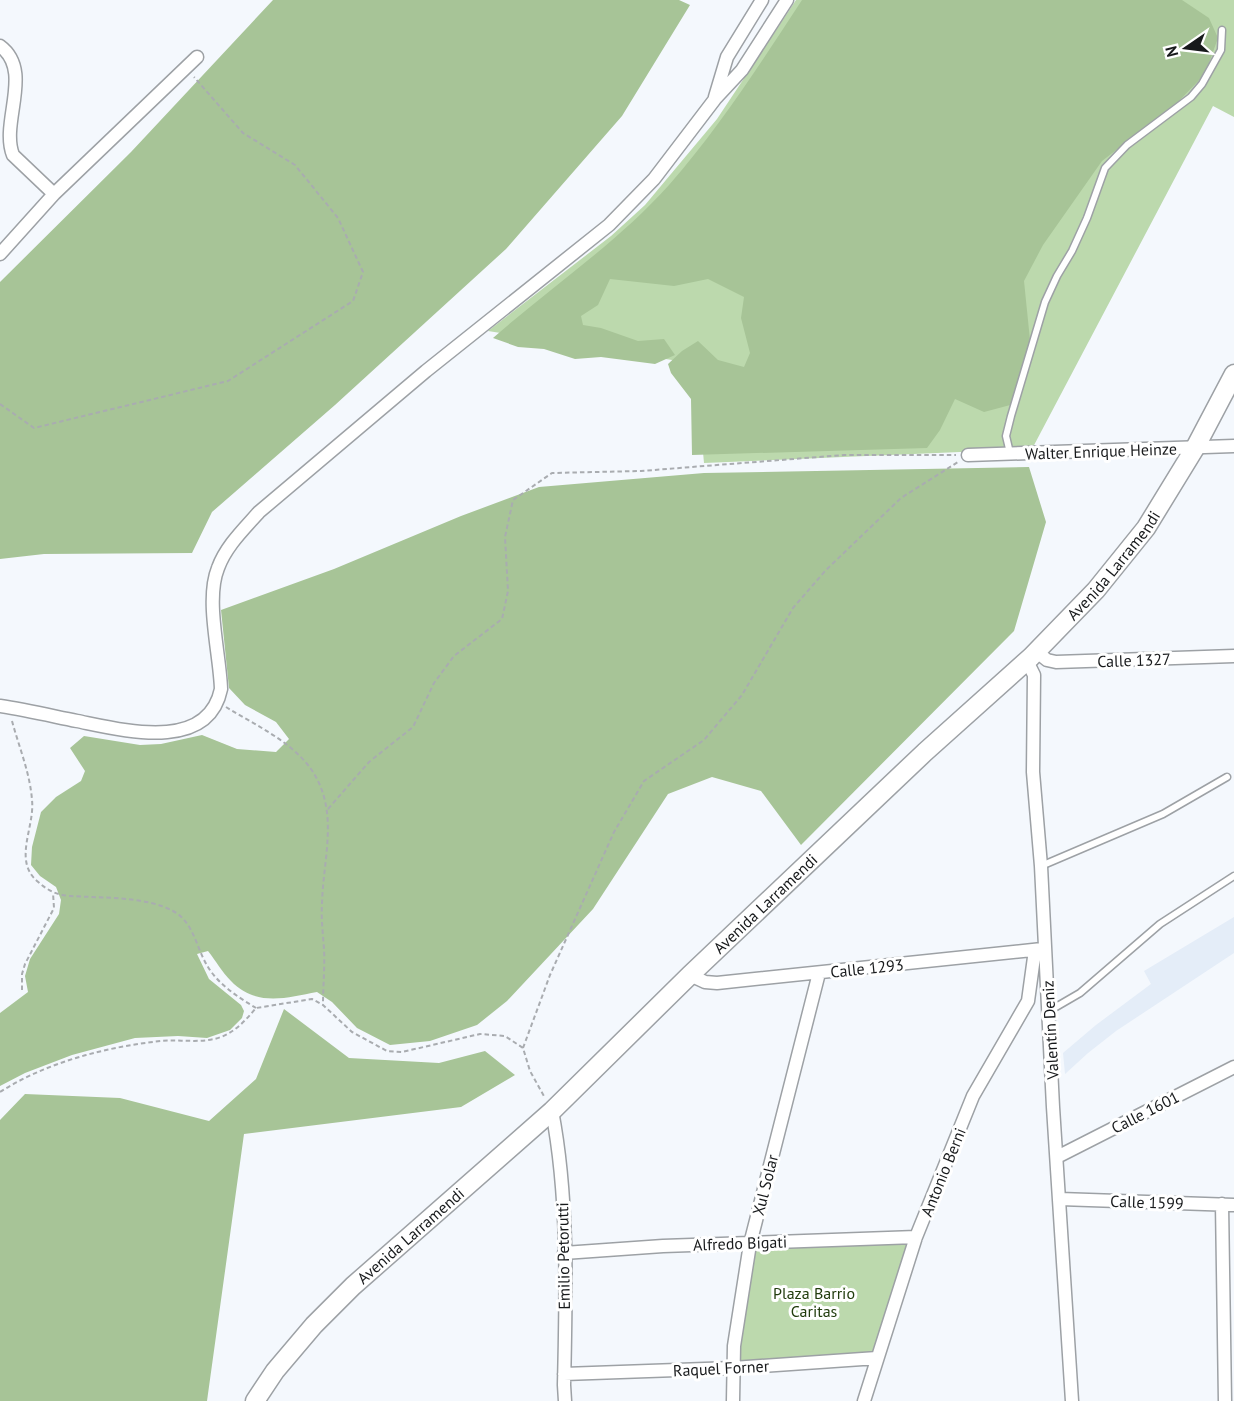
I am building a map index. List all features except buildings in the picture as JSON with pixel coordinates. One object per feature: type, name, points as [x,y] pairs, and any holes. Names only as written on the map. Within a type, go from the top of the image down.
[{"type":"main road","name":"Avenida Larramendi","points":[[255,1401],[275,1371],[314,1325],[353,1286],[552,1111],[690,975],[925,752],[1032,657],[1127,552],[1165,499],[1234,374]]},
{"type":"street","points":[[715,99],[727,57],[762,0]]},
{"type":"street","points":[[4,707],[125,730],[163,732],[197,724],[206,719],[218,702],[221,676],[212,598],[214,582],[221,560],[240,532],[259,512],[418,378],[609,225],[654,179],[715,99],[742,70],[787,0]]},
{"type":"street","points":[[0,46],[9,55],[14,67],[7,135],[9,149],[54,194]]},
{"type":"street","points":[[0,254],[54,194],[197,57]]},
{"type":"street","name":"Walter Enrique Heinze","points":[[968,455],[1234,446]]},
{"type":"street","name":"Calle 1327","points":[[1032,657],[1056,662],[1234,656]]},
{"type":"street","name":"Valentín Deniz","points":[[1032,657],[1034,675],[1033,772],[1041,866],[1040,949],[1049,1011],[1072,1401]]},
{"type":"street","name":"Calle 1293","points":[[690,975],[705,982],[717,983],[1040,949]]},
{"type":"street","name":"Antonio Berni","points":[[864,1401],[916,1237],[973,1096],[1028,1001],[1040,949]]},
{"type":"street","name":"Xul Solar","points":[[733,1401],[734,1346],[750,1244],[819,973]]},
{"type":"street","name":"Calle 1601","points":[[1056,1157],[1234,1067]]},
{"type":"street","name":"Emilio Petorutti","points":[[552,1111],[559,1145],[564,1253],[565,1401]]},
{"type":"street","name":"Calle 1599","points":[[1060,1199],[1228,1204]]},
{"type":"street","points":[[1225,1401],[1228,1204]]},
{"type":"street","name":"Alfredo Bigati","points":[[564,1253],[663,1246],[916,1237]]},
{"type":"street","name":"Raquel Forner","points":[[564,1374],[733,1368],[878,1358]]},
{"type":"lane","points":[[1010,454],[1006,436],[1045,302],[1072,252],[1105,168],[1127,145],[1191,97],[1202,84],[1221,50],[1222,30]]},
{"type":"lane","points":[[1041,866],[1163,814],[1227,777]]},
{"type":"lane","points":[[1049,1011],[1080,993],[1160,924],[1234,876]]},
{"type":"path","points":[[0,404],[34,428],[228,381],[353,301],[363,272],[338,218],[295,165],[243,133],[186,69]]},
{"type":"path","points":[[328,809],[369,762],[412,727],[434,683],[454,656],[502,619],[508,591],[505,537],[513,500],[552,473],[641,471],[844,455],[968,455]]},
{"type":"path","points":[[552,1111],[530,1071],[524,1047],[550,975],[614,832],[644,782],[704,740],[742,694],[793,608],[826,570],[902,498],[968,455]]},
{"type":"path","points":[[218,702],[287,745],[310,769],[320,786],[328,809],[328,841],[321,928],[324,950],[323,1005]]},
{"type":"path","points":[[4,707],[32,795],[33,810],[26,849],[28,872],[53,893],[133,901],[171,910],[184,918],[208,968],[235,995],[256,1008]]},
{"type":"path","points":[[22,990],[22,974],[25,964],[54,908],[53,893]]},
{"type":"path","points":[[0,1092],[40,1071],[76,1058],[150,1042],[209,1040],[221,1037],[232,1032],[256,1008],[312,999],[323,1005],[352,1032],[387,1051],[402,1052],[480,1034],[505,1036],[524,1047]]},
{"type":"shaded area","points":[[1234,917],[1234,953],[1116,1031],[1065,1074],[1063,1053],[1151,984],[1144,971]]},
{"type":"green space","points":[[273,0],[679,0],[690,5],[622,116],[506,249],[335,405],[212,512],[192,553],[44,554],[0,559],[0,282],[131,152]]},
{"type":"green space","points":[[796,0],[1234,0],[1234,117],[1213,106],[1032,449],[704,463],[698,398],[672,360],[488,331],[611,236],[645,205],[717,119]]},
{"type":"green space","points":[[802,0],[1182,0],[1209,18],[1218,38],[1205,74],[1177,103],[1102,161],[1043,245],[1024,281],[1030,340],[1014,404],[984,412],[955,399],[940,430],[927,448],[692,455],[691,399],[671,373],[668,364],[698,341],[718,360],[744,367],[750,353],[741,318],[744,297],[708,279],[674,286],[610,279],[598,305],[581,316],[583,325],[601,328],[638,341],[664,339],[675,355],[655,364],[601,357],[575,359],[544,349],[518,347],[493,338],[628,226],[669,185],[722,118]]},
{"type":"green space","points":[[1029,467],[1046,522],[1014,631],[801,845],[761,791],[712,777],[668,794],[593,909],[507,1001],[477,1025],[430,1041],[390,1045],[357,1028],[332,1002],[317,992],[272,999],[251,995],[231,981],[208,951],[197,954],[209,979],[241,1005],[244,1011],[242,1018],[230,1030],[207,1038],[178,1036],[135,1038],[72,1055],[25,1073],[0,1086],[0,1013],[28,992],[25,976],[30,959],[59,914],[61,900],[56,887],[40,876],[31,865],[32,847],[41,812],[56,797],[81,781],[85,771],[70,748],[84,736],[140,745],[161,744],[202,735],[237,749],[276,752],[289,739],[276,722],[245,705],[229,688],[221,610],[334,569],[461,516],[539,487],[704,473]]},
{"type":"green space","points":[[284,1009],[349,1058],[439,1063],[485,1051],[515,1075],[461,1107],[244,1134],[207,1401],[0,1401],[0,1120],[25,1094],[120,1098],[209,1121],[256,1079]]},
{"type":"green space","name":"Plaza Barrio Caritas","points":[[916,1237],[877,1358],[733,1368],[750,1244]]}]
